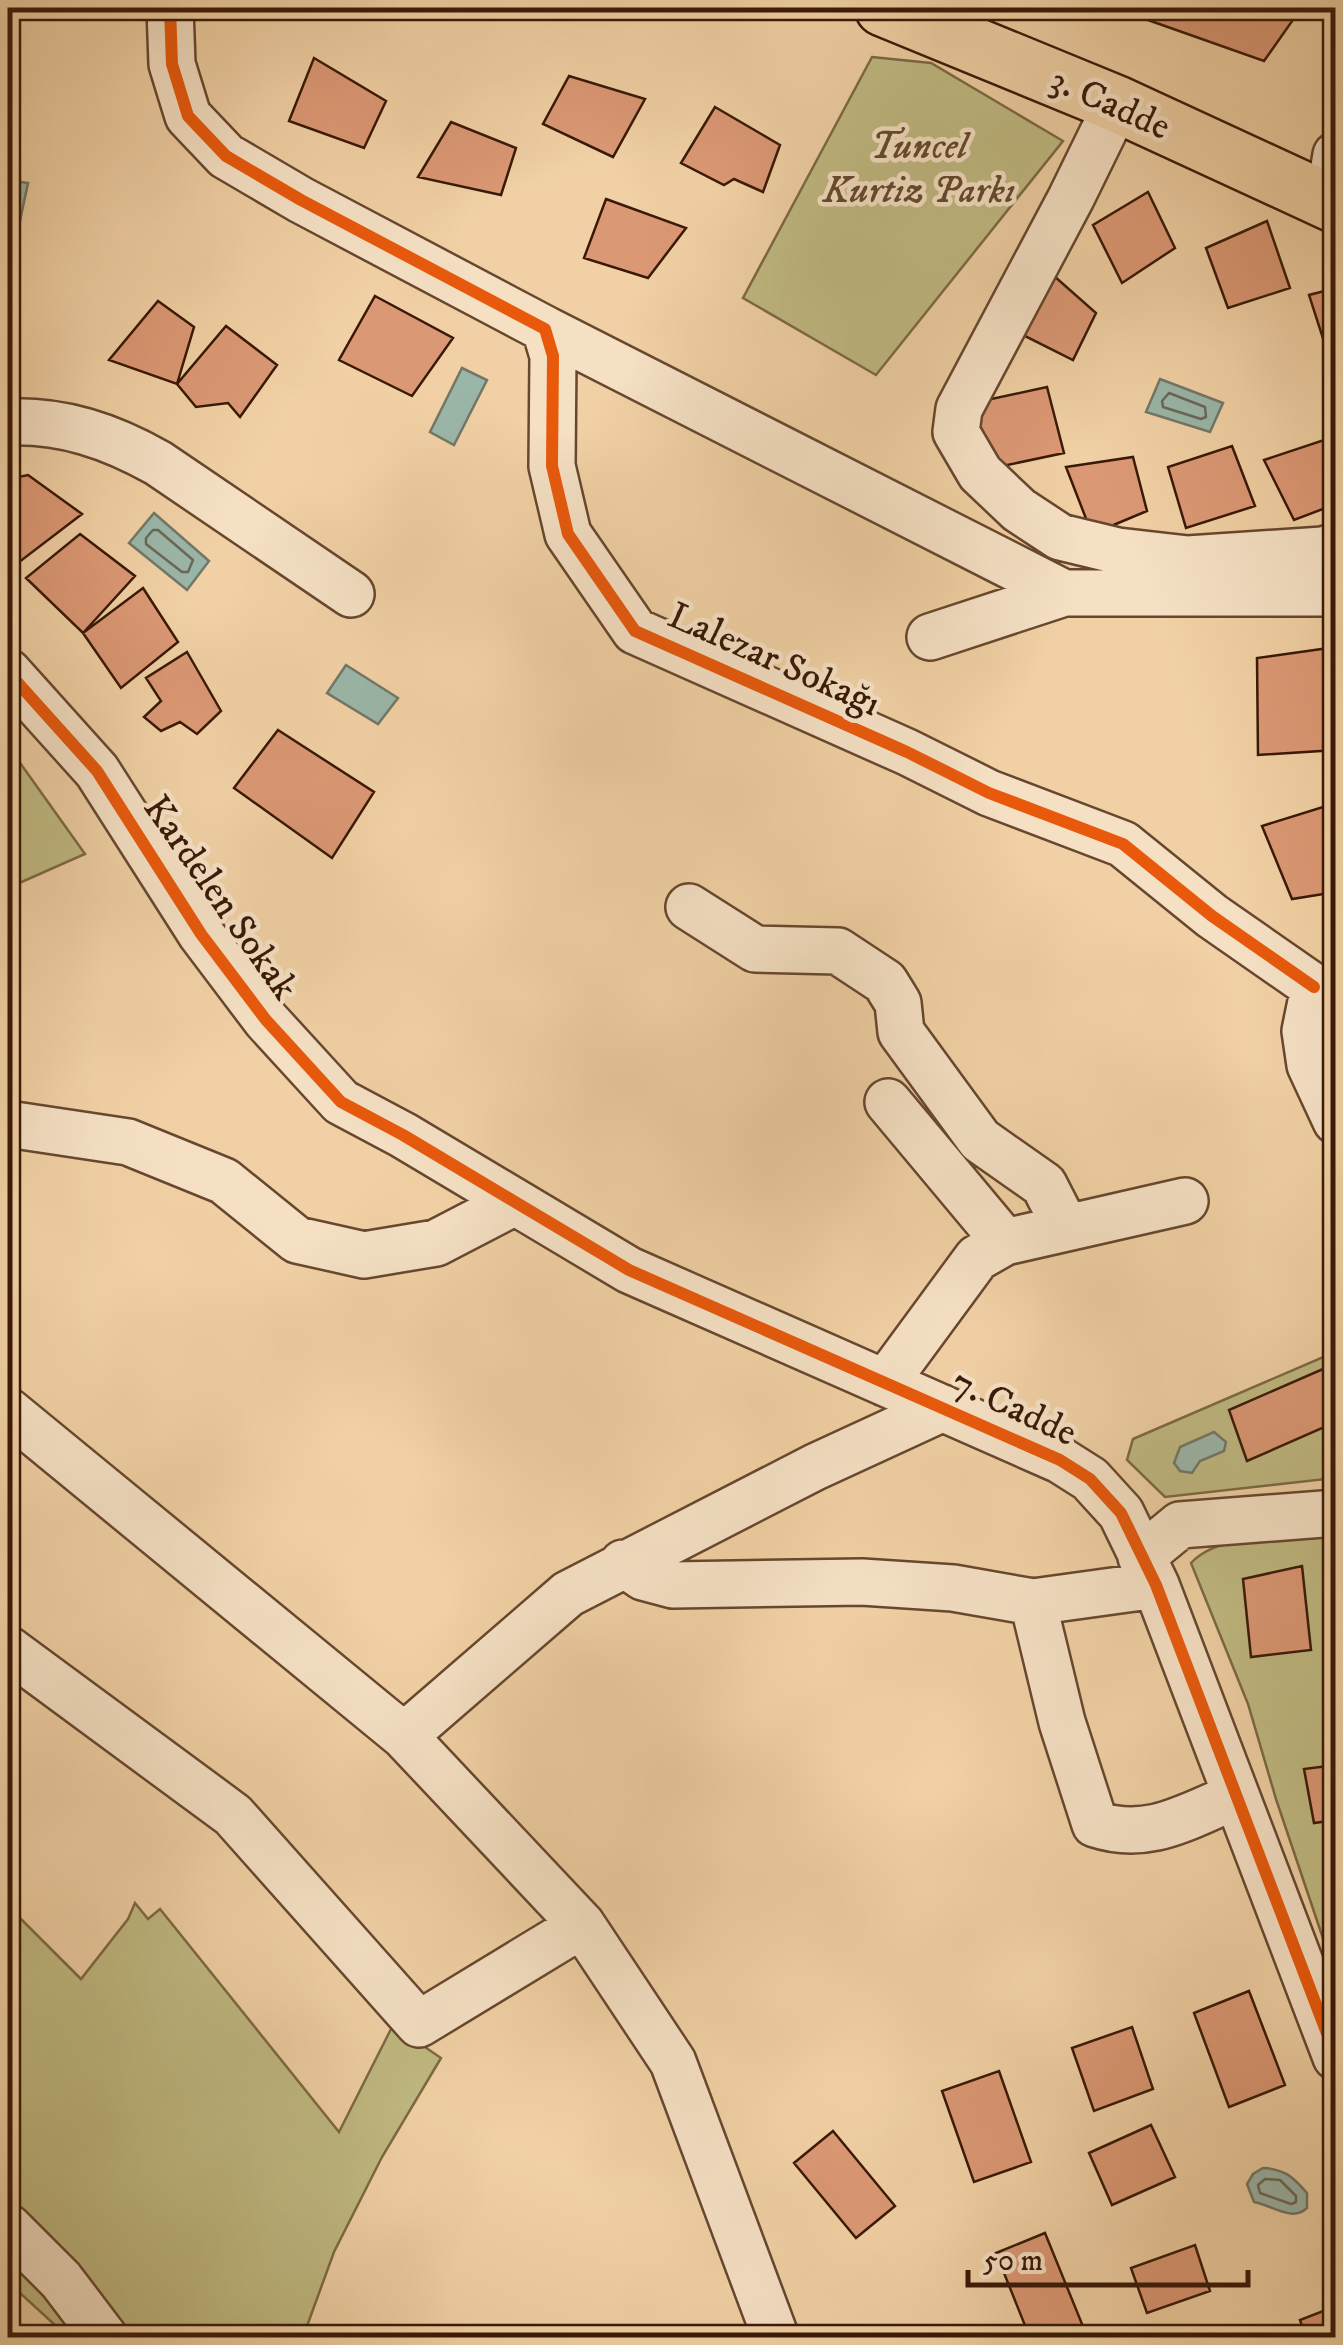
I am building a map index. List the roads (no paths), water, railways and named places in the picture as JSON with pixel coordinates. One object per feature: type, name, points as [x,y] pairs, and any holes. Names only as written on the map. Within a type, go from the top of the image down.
[{"type":"main road","name":"3. Cadde","points":[[883,8],[1333,187]]},
{"type":"street","points":[[170,8],[172,64],[188,116],[226,156],[545,329],[1064,593]]},
{"type":"street","points":[[1117,104],[958,408],[956,432],[980,473],[1019,510],[1060,537],[1118,551],[1188,559],[1336,546]]},
{"type":"street","name":"Lalezar Sokağı","points":[[545,329],[554,356],[552,466],[568,534],[635,631],[990,793],[1123,844],[1212,916],[1325,982]]},
{"type":"street","points":[[8,422],[64,425],[130,447],[158,462],[351,594]]},
{"type":"street","points":[[930,637],[1064,593],[1331,590]]},
{"type":"street","name":"Kardelen Sokak","points":[[8,672],[97,771],[201,934],[266,1020],[341,1102],[403,1135]]},
{"type":"street","points":[[689,907],[755,949],[838,951],[886,982],[898,1003],[901,1032],[946,1094],[980,1140],[1044,1185],[1066,1228]]},
{"type":"street","points":[[1325,982],[1305,1031],[1310,1065],[1336,1122]]},
{"type":"street","points":[[888,1102],[1006,1242]]},
{"type":"street","points":[[8,1124],[128,1142],[224,1182],[297,1240],[364,1256],[436,1243],[516,1202]]},
{"type":"street","name":"7. Cadde","points":[[403,1135],[630,1270],[1014,1437],[1090,1479],[1121,1513],[1148,1571],[1336,2057]]},
{"type":"street","points":[[885,1383],[977,1258],[1006,1242],[1185,1201]]},
{"type":"street","points":[[404,1736],[568,1594],[623,1562],[943,1408]]},
{"type":"street","points":[[8,1412],[404,1736],[582,1925],[673,2062],[776,2338]]},
{"type":"street","points":[[623,1562],[644,1577],[674,1585],[862,1582],[952,1588],[1032,1602],[1148,1571],[1180,1524],[1336,1512]]},
{"type":"street","points":[[1032,1602],[1062,1722],[1095,1824],[1118,1832],[1148,1832],[1236,1796]]},
{"type":"street","points":[[8,1649],[233,1815],[419,2024],[582,1925]]},
{"type":"street","points":[[8,2226],[61,2280],[105,2338]]},
{"type":"water","points":[[8,180],[28,183],[20,221],[8,220]]},
{"type":"water","points":[[462,368],[487,380],[454,445],[430,432]]},
{"type":"water","points":[[1160,379],[1223,403],[1210,432],[1146,412]]},
{"type":"water","points":[[154,513],[209,561],[187,590],[129,543]]},
{"type":"water","points":[[346,665],[398,698],[378,724],[327,693]]},
{"type":"water","points":[[1214,1432],[1226,1442],[1224,1451],[1200,1461],[1192,1473],[1180,1471],[1174,1463],[1180,1447]]},
{"type":"water","points":[[1263,2168],[1283,2172],[1297,2182],[1307,2193],[1307,2208],[1295,2214],[1254,2202],[1247,2184]]},
{"type":"park label","name":"Tuncel Kurtiz Parkı","points":[[919,168]]}]
